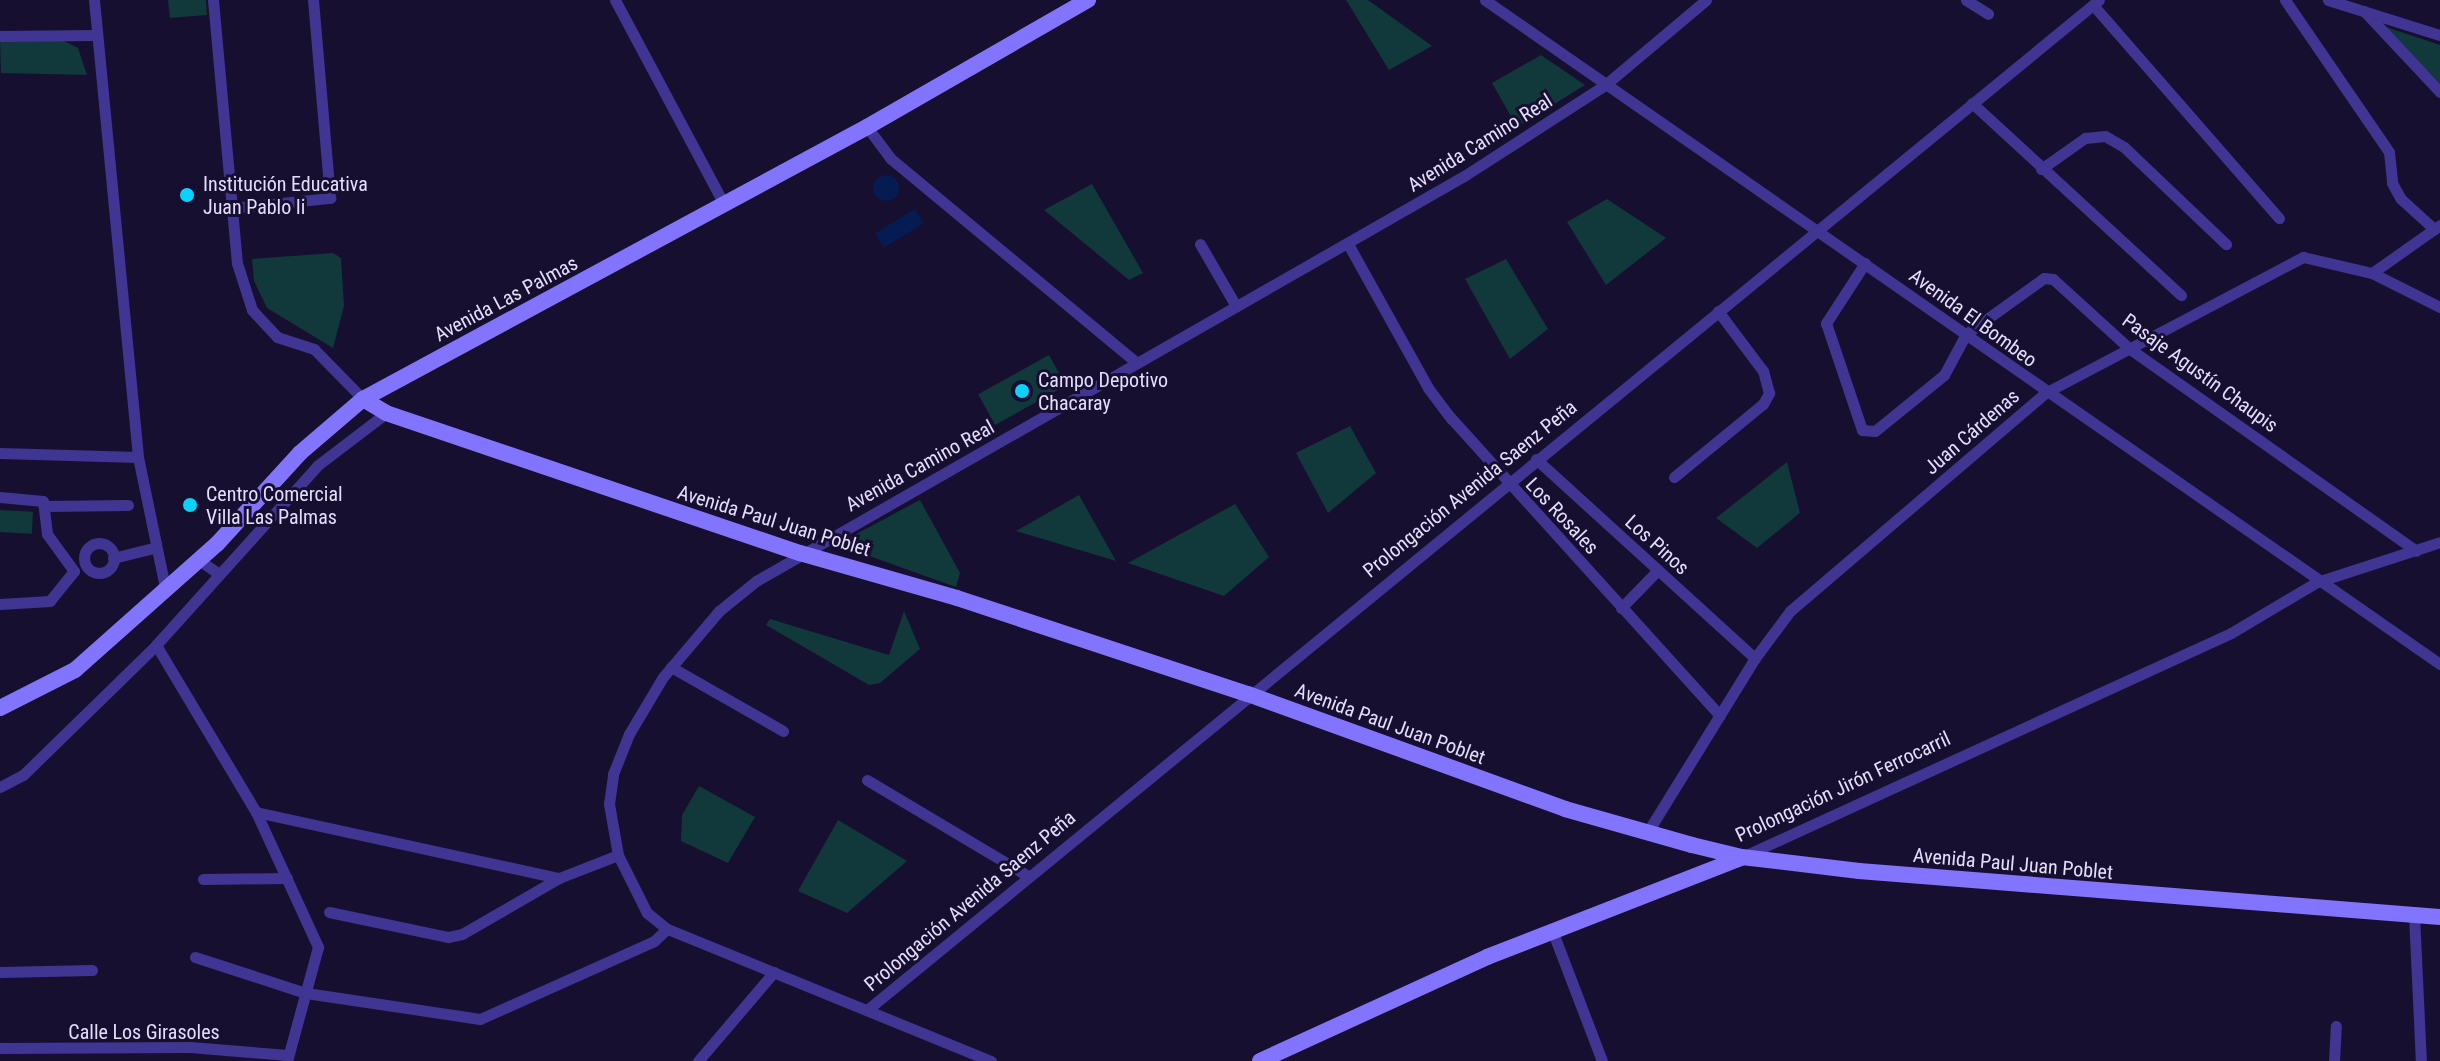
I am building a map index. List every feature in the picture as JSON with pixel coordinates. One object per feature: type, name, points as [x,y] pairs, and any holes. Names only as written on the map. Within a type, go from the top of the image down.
[{"type":"street","points":[[94,0],[138,457],[153,548],[165,587]]},
{"type":"street","points":[[213,0],[237,263],[252,310],[277,337],[314,349],[363,399]]},
{"type":"street","points":[[231,208],[330,198],[313,0]]},
{"type":"street","points":[[615,0],[724,204]]},
{"type":"street","name":"Avenida Las Palmas","points":[[0,708],[75,670],[199,560],[300,453],[363,399],[867,127],[1069,5],[1088,0]]},
{"type":"street","name":"Avenida El Bombeo","points":[[1485,0],[1817,229],[2045,393],[2440,664]]},
{"type":"street","name":"Avenida Camino Real","points":[[991,1061],[667,929],[647,913],[618,855],[609,804],[613,774],[629,734],[671,667],[719,611],[800,553],[1348,244],[1605,85],[1706,0]]},
{"type":"street","points":[[1966,0],[1988,14]]},
{"type":"street","points":[[2288,0],[2389,152],[2392,183],[2401,199],[2437,227],[2372,273]]},
{"type":"street","points":[[2328,0],[2440,35]]},
{"type":"street","points":[[2096,3],[2279,218]]},
{"type":"street","name":"Prolongación Avenida Saenz Peña","points":[[867,1010],[1248,694],[2096,3]]},
{"type":"street","points":[[2363,10],[2440,92]]},
{"type":"street","points":[[0,36],[96,35]]},
{"type":"street","points":[[1972,103],[2181,295]]},
{"type":"street","points":[[867,127],[900,168],[1137,363]]},
{"type":"street","points":[[2041,169],[2085,138],[2105,136],[2124,147],[2226,244]]},
{"type":"street","points":[[1200,244],[1236,306]]},
{"type":"street","name":"Los Rosales","points":[[1348,244],[1428,388],[1506,483],[1720,716]]},
{"type":"street","name":"Juan Cárdenas","points":[[1647,833],[1755,658],[1790,611],[2045,393],[2303,257],[2372,273],[2440,307]]},
{"type":"street","points":[[1865,263],[1826,323],[1862,430],[1875,431],[1944,375],[1966,334]]},
{"type":"street","name":"Pasaje Agustín Chaupis","points":[[1966,334],[2044,278],[2053,279],[2130,349],[2416,551]]},
{"type":"street","points":[[1674,477],[1763,404],[1769,393],[1763,371],[1718,311]]},
{"type":"street","name":"Avenida Paul Juan Poblet","points":[[363,399],[386,413],[800,553],[957,598],[1248,694],[1647,833],[1692,845],[1742,857],[1859,871],[2440,917]]},
{"type":"street","points":[[0,787],[23,775],[156,645],[318,465],[386,413]]},
{"type":"street","points":[[0,453],[138,457]]},
{"type":"street","name":"Los Pinos","points":[[1536,459],[1755,658]]},
{"type":"street","points":[[0,497],[43,501],[47,534],[72,568]]},
{"type":"street","points":[[45,506],[128,505]]},
{"type":"street","name":"Prolongación Jirón Ferrocarril","points":[[1260,1061],[1552,930],[1742,857],[2231,633],[2317,582],[2440,542]]},
{"type":"street","points":[[86,563],[88,548],[100,543],[113,558]]},
{"type":"street","points":[[0,604],[50,601],[72,568],[86,563],[103,572],[113,558],[153,548]]},
{"type":"street","points":[[199,560],[219,574]]},
{"type":"street","points":[[1621,608],[1658,570]]},
{"type":"street","points":[[156,645],[256,812],[318,947],[288,1058]]},
{"type":"street","points":[[671,667],[783,731]]},
{"type":"street","points":[[867,780],[1028,876]]},
{"type":"street","points":[[256,812],[559,878]]},
{"type":"street","points":[[1691,876],[1698,854],[1692,845]]},
{"type":"street","points":[[329,912],[448,937],[462,934],[559,878],[618,855]]},
{"type":"street","points":[[203,879],[287,878]]},
{"type":"street","points":[[2414,915],[2421,1061]]},
{"type":"street","points":[[195,957],[306,993],[480,1019],[654,941],[667,929]]},
{"type":"street","points":[[1552,930],[1602,1061]]},
{"type":"street","points":[[0,972],[92,970]]},
{"type":"street","points":[[698,1061],[774,972]]},
{"type":"street","points":[[2334,1061],[2336,1026]]},
{"type":"street","name":"Calle Los Girasoles","points":[[0,1048],[62,1055],[190,1047],[288,1058]]},
{"type":"green space","points":[[168,0],[206,0],[207,15],[170,18]]},
{"type":"green space","points":[[1346,0],[1368,0],[1432,46],[1389,70]]},
{"type":"green space","points":[[2383,26],[2440,45],[2440,83]]},
{"type":"green space","points":[[62,40],[78,48],[87,75],[1,73],[0,41]]},
{"type":"green space","points":[[1541,55],[1585,85],[1517,127],[1492,83]]},
{"type":"green space","points":[[1092,184],[1143,273],[1129,280],[1044,210]]},
{"type":"green space","points":[[1607,199],[1666,238],[1606,285],[1567,222]]},
{"type":"green space","points":[[333,253],[341,258],[344,306],[333,348],[267,308],[254,281],[252,259]]},
{"type":"green space","points":[[1506,259],[1548,329],[1510,359],[1465,279]]},
{"type":"green space","name":"Campo Depotivo Chacaray","points":[[1049,355],[1066,386],[995,425],[978,394]]},
{"type":"green space","points":[[1350,426],[1376,473],[1328,513],[1296,453]]},
{"type":"green space","points":[[1787,462],[1800,513],[1757,548],[1716,518]]},
{"type":"green space","points":[[1079,495],[1116,561],[1016,531]]},
{"type":"green space","points":[[920,500],[960,573],[956,587],[844,547],[845,540]]},
{"type":"green space","points":[[1235,504],[1269,557],[1224,596],[1128,563]]},
{"type":"green space","points":[[0,510],[33,512],[32,534],[0,532]]},
{"type":"green space","points":[[904,611],[920,649],[880,683],[869,685],[766,625],[770,619],[889,655]]},
{"type":"green space","points":[[699,786],[755,817],[728,863],[681,841],[682,815]]},
{"type":"green space","points":[[838,820],[907,861],[847,913],[798,891]]},
{"type":"water","points":[[886,175],[895,179],[899,188],[895,197],[886,201],[877,197],[873,188],[877,179]]},
{"type":"water","points":[[915,209],[924,224],[883,248],[875,233]]},
{"type":"place","name":"Institución Educativa Juan Pablo Ii","points":[[187,195]]},
{"type":"place","name":"Campo Depotivo Chacaray","points":[[1022,391]]},
{"type":"place","name":"Centro Comercial Villa Las Palmas","points":[[190,505]]}]
